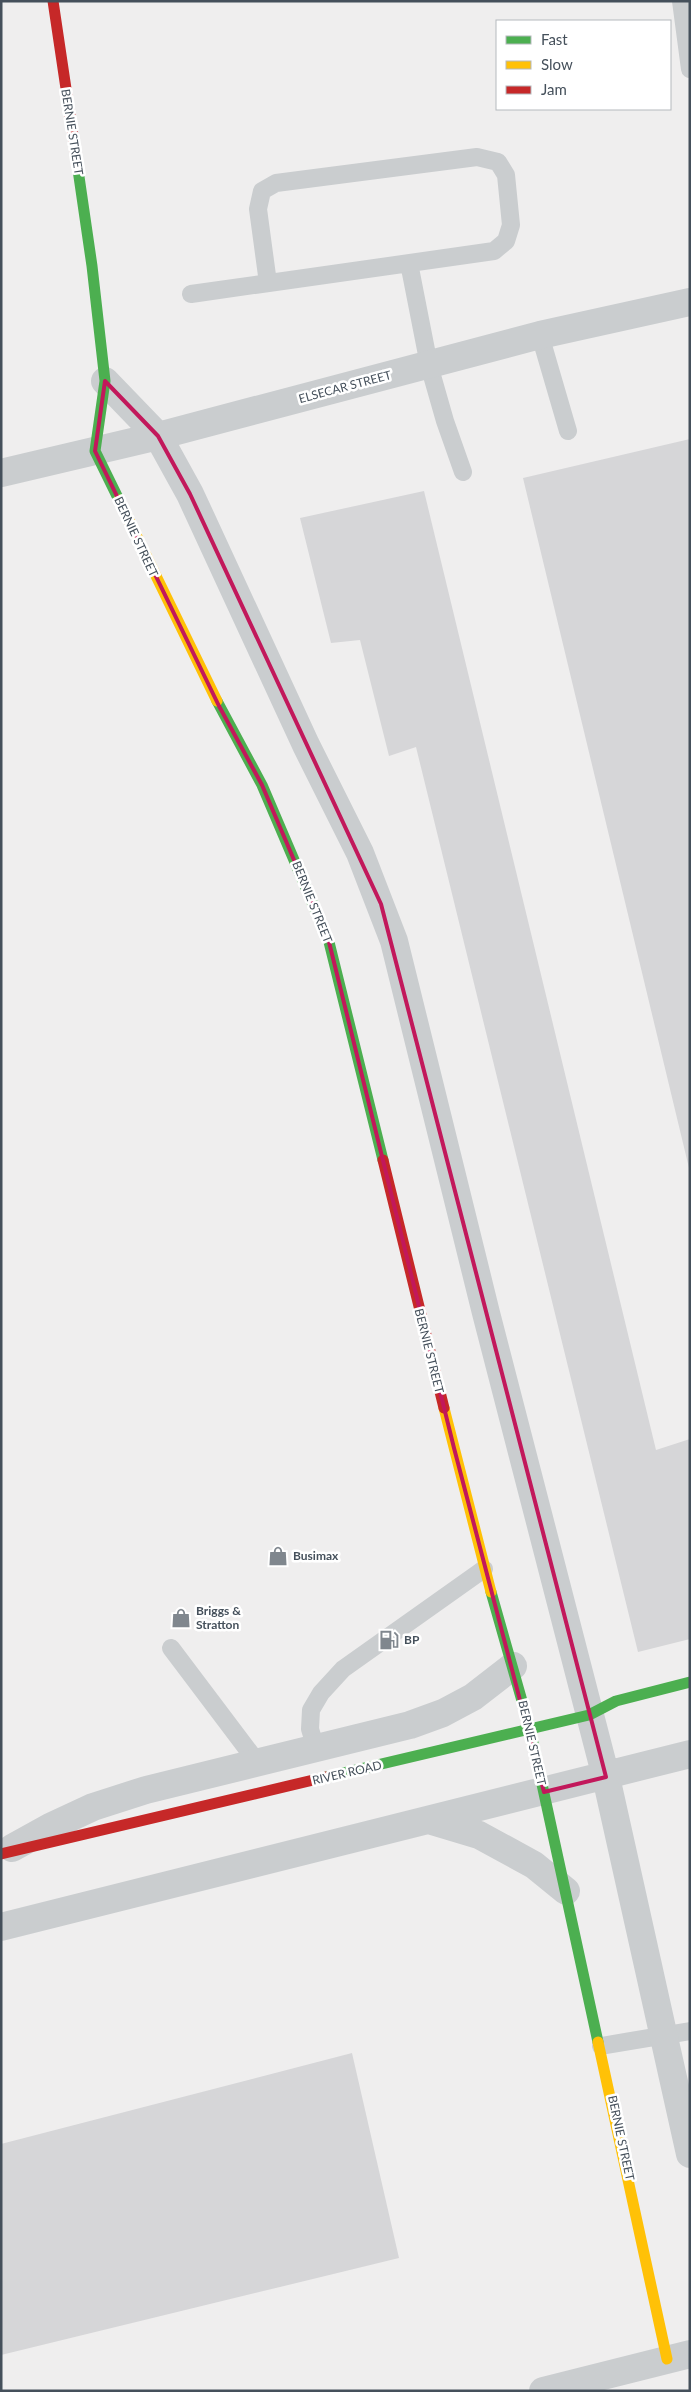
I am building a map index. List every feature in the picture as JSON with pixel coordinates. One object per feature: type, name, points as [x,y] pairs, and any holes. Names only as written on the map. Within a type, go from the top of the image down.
[{"type":"street","name":"BERNIE STREET","points":[[53,1],[92,266],[105,381],[96,451],[214,697],[262,785],[324,926],[484,1569],[530,1729],[600,2046],[678,2356]]},
{"type":"street","name":"ELSECAR STREET","points":[[1,473],[158,436],[540,335],[690,302]]},
{"type":"street","points":[[105,381],[158,436],[190,494],[306,745],[360,854],[388,922],[606,1777],[662,2036],[690,2154]]},
{"type":"street","points":[[2,1854],[50,1827],[93,1807],[146,1790],[410,1725],[443,1713],[473,1697],[512,1666]]},
{"type":"street","name":"RIVER ROAD","points":[[2,1854],[589,1715],[616,1701],[690,1682]]},
{"type":"street","points":[[1,1927],[426,1820],[606,1777],[690,1754]]},
{"type":"street","points":[[426,1820],[480,1835],[534,1865],[566,1891]]},
{"type":"street","points":[[543,2391],[678,2356]]},
{"type":"lane","points":[[681,1],[690,69]]},
{"type":"lane","points":[[191,294],[494,251],[506,241],[510,225],[506,175],[498,162],[477,156],[276,183],[262,191],[258,209],[268,283]]},
{"type":"lane","points":[[409,263],[429,365],[445,421],[463,472]]},
{"type":"lane","points":[[540,335],[568,431]]},
{"type":"lane","points":[[316,1748],[310,1729],[311,1710],[321,1693],[343,1669],[484,1569]]},
{"type":"lane","points":[[171,1648],[257,1762]]},
{"type":"lane","points":[[600,2046],[690,2031]]},
{"type":"highlighted area","points":[[105,381],[158,436],[190,494],[381,904],[606,1777],[544,1792],[454,1448],[329,942],[262,785],[219,706],[95,451]]},
{"type":"building","points":[[690,439],[690,1168],[689,1168],[523,478]]},
{"type":"building","points":[[424,491],[656,1450],[690,1439],[690,1639],[638,1652],[416,747],[389,756],[360,640],[331,643],[300,518]]},
{"type":"building","points":[[352,2053],[399,2258],[1,2355],[1,2144]]},
{"type":"traffic: fast","points":[[76,156],[92,266],[105,381],[95,451],[119,500]]},
{"type":"traffic: fast","points":[[217,701],[262,785],[329,942],[383,1160]]},
{"type":"traffic: fast","points":[[491,1592],[530,1729],[598,2042]]},
{"type":"traffic: fast","points":[[326,1777],[589,1715],[616,1701],[690,1682]]},
{"type":"traffic: slow","points":[[119,500],[217,701]]},
{"type":"traffic: slow","points":[[444,1408],[491,1592]]},
{"type":"traffic: slow","points":[[598,2042],[667,2359]]},
{"type":"traffic: jam","points":[[53,1],[76,156]]},
{"type":"traffic: jam","points":[[383,1160],[444,1408]]},
{"type":"traffic: jam","points":[[1,1854],[326,1777]]},
{"type":"place","name":"Busimax","points":[[278,1556]]},
{"type":"place","name":"Briggs & Stratton","points":[[181,1618]]},
{"type":"place","name":"BP","points":[[389,1640]]}]
